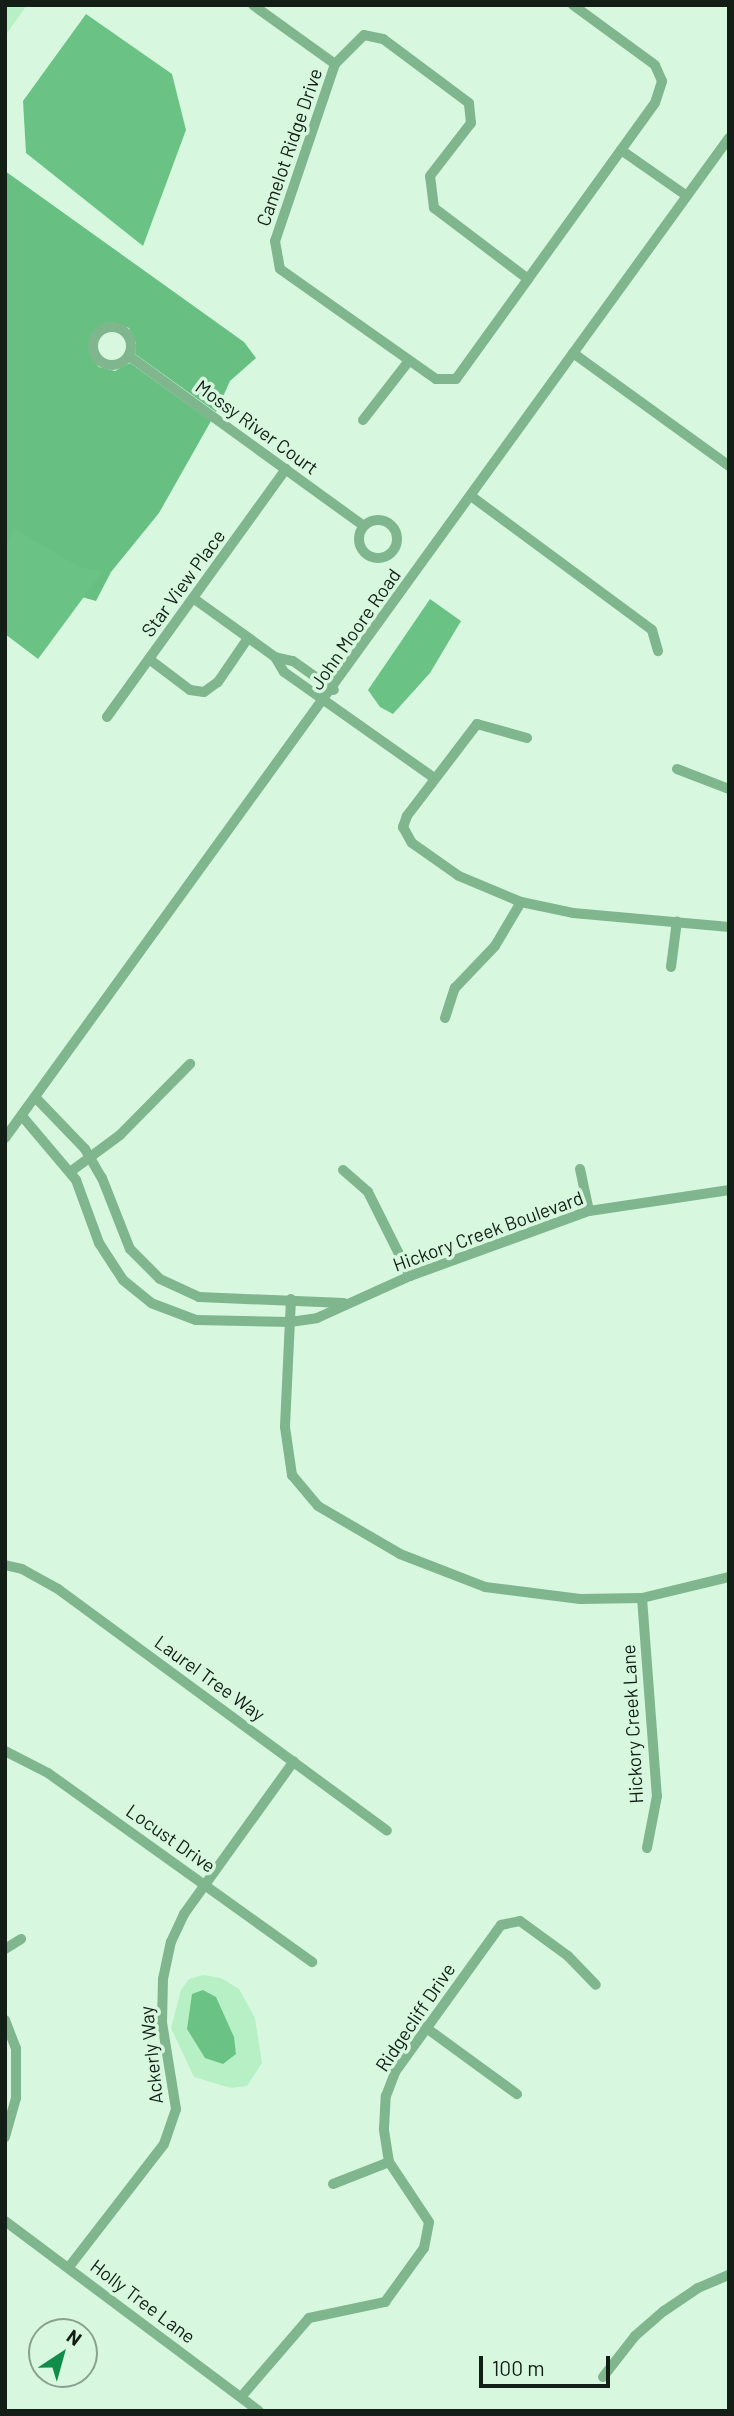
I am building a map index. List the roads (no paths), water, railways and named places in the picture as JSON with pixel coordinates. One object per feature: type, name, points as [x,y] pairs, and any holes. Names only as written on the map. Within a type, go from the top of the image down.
[{"type":"street","points":[[253,5],[335,64]]},
{"type":"street","name":"Camelot Ridge Drive","points":[[528,279],[435,208],[430,176],[471,123],[470,103],[383,39],[364,35],[335,64],[282,212],[275,241],[281,269],[408,362],[436,379],[456,379],[655,103],[662,81],[655,65],[573,5]]},
{"type":"street","name":"John Moore Road","points":[[5,1138],[334,690],[729,138]]},
{"type":"street","points":[[621,150],[687,196]]},
{"type":"street","points":[[573,354],[729,466]]},
{"type":"street","name":"Mossy River Court","points":[[129,356],[364,526]]},
{"type":"street","points":[[363,421],[408,362]]},
{"type":"street","name":"Star View Place","points":[[107,717],[286,469]]},
{"type":"street","points":[[471,496],[652,630],[658,651]]},
{"type":"street","points":[[193,598],[275,657],[295,680],[325,702],[343,709],[434,778]]},
{"type":"street","points":[[149,659],[190,690],[204,692],[218,682],[248,638]]},
{"type":"street","points":[[275,657],[304,668],[334,690]]},
{"type":"street","points":[[295,680],[304,668]]},
{"type":"street","points":[[527,738],[477,723],[407,816],[405,835],[459,876],[521,902],[573,913],[729,927]]},
{"type":"street","points":[[677,769],[729,789]]},
{"type":"street","points":[[445,1018],[456,988],[495,946],[521,902]]},
{"type":"street","points":[[671,967],[677,921]]},
{"type":"street","points":[[70,1172],[120,1135],[190,1064]]},
{"type":"street","name":"Hickory Creek Boulevard","points":[[35,1097],[64,1122],[90,1157],[130,1249],[160,1279],[199,1297],[344,1303]]},
{"type":"street","name":"Hickory Creek Boulevard","points":[[22,1116],[70,1172],[108,1259],[123,1280],[151,1303],[196,1320],[290,1322],[317,1318],[344,1303],[410,1276],[589,1211],[729,1190]]},
{"type":"street","points":[[580,1169],[589,1211]]},
{"type":"street","points":[[343,1170],[368,1192],[410,1276]]},
{"type":"street","points":[[291,1299],[285,1427],[292,1475],[318,1506],[400,1554],[485,1587],[580,1599],[642,1598],[729,1577]]},
{"type":"street","name":"Laurel Tree Way","points":[[5,1565],[22,1569],[58,1589],[387,1831]]},
{"type":"street","name":"Hickory Creek Lane","points":[[642,1598],[657,1796],[647,1848]]},
{"type":"street","name":"Locust Drive","points":[[5,1751],[48,1773],[312,1962]]},
{"type":"street","name":"Ackerly Way","points":[[69,2267],[164,2144],[176,2109],[162,2023],[163,1979],[171,1942],[205,1883],[293,1761]]},
{"type":"street","name":"Ridgecliff Drive","points":[[389,2162],[386,2096],[395,2072],[501,1925],[520,1921],[568,1956],[596,1985]]},
{"type":"street","points":[[5,1949],[21,1939]]},
{"type":"street","points":[[5,2020],[16,2048],[16,2098],[5,2137]]},
{"type":"street","points":[[425,2027],[517,2094]]},
{"type":"street","points":[[241,2397],[309,2318],[385,2302],[424,2248],[429,2222],[389,2162],[333,2185]]},
{"type":"street","name":"Holly Tree Lane","points":[[5,2221],[259,2411]]},
{"type":"street","points":[[603,2377],[635,2336],[664,2311],[698,2288],[729,2275]]}]
